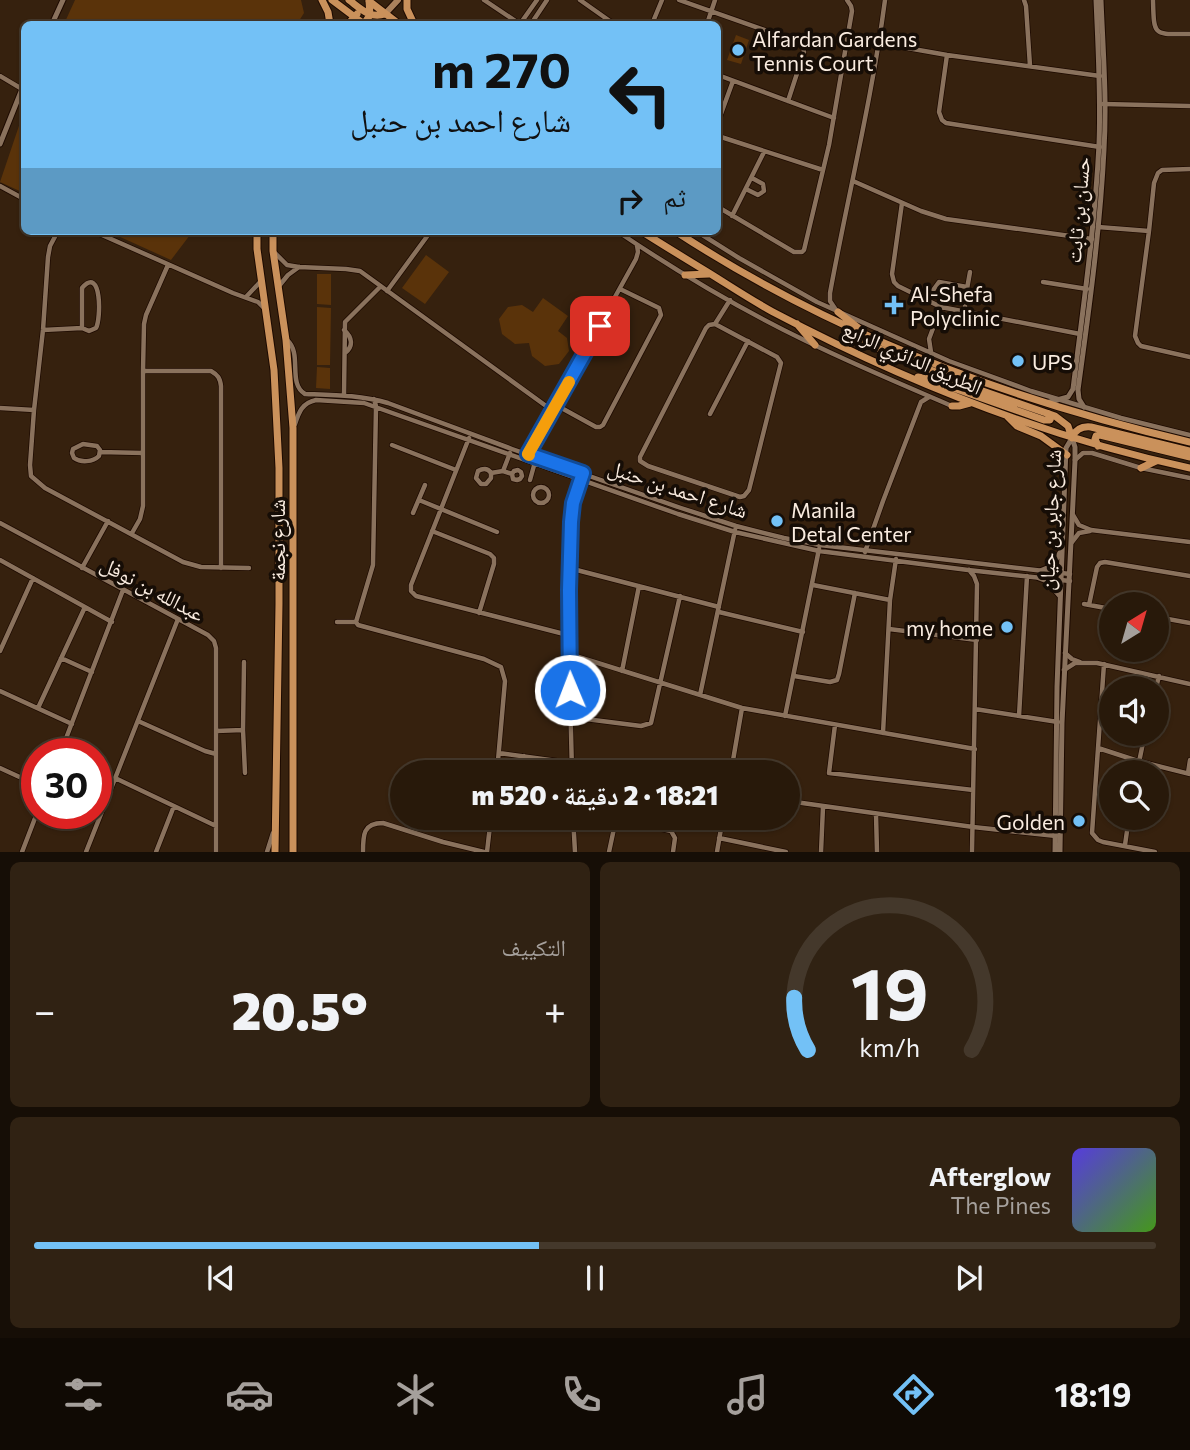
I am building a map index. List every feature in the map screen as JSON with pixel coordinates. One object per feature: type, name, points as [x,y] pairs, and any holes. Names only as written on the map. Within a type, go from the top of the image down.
[{"type":"main road","points":[[323,0],[330,21]]},
{"type":"main road","points":[[332,0],[360,21]]},
{"type":"main road","points":[[349,0],[374,20]]},
{"type":"main road","points":[[369,0],[374,20]]},
{"type":"main road","points":[[351,21],[369,0]]},
{"type":"main road","points":[[369,0],[395,21]]},
{"type":"main road","points":[[374,20],[377,7],[383,0]]},
{"type":"main road","points":[[354,17],[360,15],[374,20],[385,14],[398,0]]},
{"type":"main road","points":[[407,0],[407,9],[413,21]]},
{"type":"main road","name":"شارع نجمة","points":[[257,235],[274,370],[279,468],[275,801],[277,852]]},
{"type":"main road","name":"شارع نجمة","points":[[273,235],[272,251],[286,340],[293,428],[293,852]]},
{"type":"main road","name":"الطريق الدائري الرابع","points":[[647,235],[754,302],[911,377],[970,402],[1072,438],[1190,468]]},
{"type":"main road","name":"الطريق الدائري الرابع","points":[[681,235],[738,271],[873,339],[1016,394],[1141,431],[1190,442]]},
{"type":"main road","points":[[685,275],[710,274]]},
{"type":"main road","points":[[838,312],[873,339]]},
{"type":"main road","points":[[796,324],[815,345]]},
{"type":"main road","points":[[850,328],[859,339],[869,344],[974,388],[1059,418],[1068,426],[1072,438]]},
{"type":"main road","points":[[911,377],[928,379],[1044,420],[1050,420],[1049,414]]},
{"type":"main road","points":[[952,406],[970,402]]},
{"type":"main road","points":[[1007,416],[1017,426],[1041,436],[1067,455]]},
{"type":"main road","points":[[1072,438],[1077,430],[1084,426],[1190,451]]},
{"type":"main road","points":[[1098,446],[1095,439],[1100,435],[1190,457]]},
{"type":"main road","points":[[1141,468],[1157,461]]},
{"type":"main road","points":[[275,801],[279,807],[277,852]]},
{"type":"street","points":[[53,21],[63,0]]},
{"type":"street","points":[[522,21],[537,0]]},
{"type":"street","points":[[533,21],[547,0]]},
{"type":"street","points":[[580,0],[610,21]]},
{"type":"street","points":[[653,21],[662,0]]},
{"type":"street","points":[[683,0],[803,45],[804,52],[788,101]]},
{"type":"street","points":[[708,21],[715,0]]},
{"type":"street","points":[[838,312],[830,301],[830,293],[885,0]]},
{"type":"street","points":[[1024,0],[1030,66]]},
{"type":"street","name":"حسان بن ثابت","points":[[1084,407],[1078,394],[1101,148],[1098,0]]},
{"type":"street","points":[[1153,0],[1155,29],[1163,34],[1190,34]]},
{"type":"street","points":[[487,1],[516,21]]},
{"type":"street","points":[[721,209],[794,252],[802,252],[806,246],[834,118],[852,11],[848,1]]},
{"type":"street","points":[[879,43],[1101,76]]},
{"type":"street","points":[[947,55],[939,112],[946,123],[1101,148]]},
{"type":"street","points":[[0,76],[21,86]]},
{"type":"street","points":[[721,76],[834,118]]},
{"type":"street","points":[[721,114],[733,81]]},
{"type":"street","points":[[0,144],[21,92]]},
{"type":"street","points":[[1102,104],[1190,106]]},
{"type":"street","points":[[721,137],[823,170]]},
{"type":"street","points":[[732,215],[764,152]]},
{"type":"street","points":[[1190,169],[1167,169],[1155,177],[1135,336],[1141,346],[1146,348],[1190,357]]},
{"type":"street","points":[[746,189],[758,195],[764,191],[764,184],[752,178]]},
{"type":"street","points":[[853,181],[946,219],[1093,239]]},
{"type":"street","points":[[0,188],[21,197]]},
{"type":"street","points":[[902,203],[892,278],[904,290],[941,307],[1082,336]]},
{"type":"street","points":[[1095,226],[1149,231]]},
{"type":"street","points":[[56,235],[50,246],[34,410],[31,477],[45,488],[183,562],[201,567],[249,568]]},
{"type":"street","points":[[102,235],[258,302],[266,310]]},
{"type":"street","points":[[387,291],[428,235]]},
{"type":"street","name":"الطريق الدائري الرابع","points":[[623,235],[685,275],[815,345],[952,406]]},
{"type":"street","name":"الطريق الدائري الرابع","points":[[702,235],[817,302],[930,352],[991,377],[1084,407],[1190,435]]},
{"type":"street","points":[[528,454],[636,260],[636,244]]},
{"type":"street","points":[[272,251],[287,265],[360,271],[552,411]]},
{"type":"street","points":[[636,260],[649,252]]},
{"type":"street","points":[[132,534],[143,506],[144,324],[168,265]]},
{"type":"street","points":[[277,290],[288,275],[299,267]]},
{"type":"street","points":[[963,311],[970,272]]},
{"type":"street","points":[[246,297],[261,281]]},
{"type":"street","points":[[43,330],[93,330],[99,322],[98,290],[91,282],[82,288],[82,328]]},
{"type":"street","points":[[928,300],[939,282],[967,286]]},
{"type":"street","points":[[1043,282],[1087,290]]},
{"type":"street","points":[[344,395],[344,330],[347,319],[380,287]]},
{"type":"street","points":[[556,405],[596,427],[603,425],[661,315],[659,308],[620,289]]},
{"type":"street","points":[[817,302],[830,293]]},
{"type":"street","points":[[715,324],[730,300]]},
{"type":"street","points":[[916,346],[929,339],[941,307]]},
{"type":"street","points":[[715,324],[780,360],[781,367],[744,496],[735,496],[640,461],[641,453],[706,328],[715,324]]},
{"type":"street","name":"حسان بن ثابت","points":[[1060,399],[1068,397],[1072,392],[1082,336]]},
{"type":"street","points":[[929,339],[930,352]]},
{"type":"street","name":"شارع احمد بن حنبل","points":[[286,340],[293,348],[297,386],[302,392],[374,399],[469,437]]},
{"type":"street","points":[[710,414],[748,341]]},
{"type":"street","points":[[143,370],[211,372],[217,374],[220,380],[221,568]]},
{"type":"street","points":[[913,389],[921,402]]},
{"type":"street","points":[[865,554],[921,402],[930,396]]},
{"type":"street","points":[[356,622],[373,565],[374,399]]},
{"type":"street","points":[[1046,403],[1060,399]]},
{"type":"street","name":"شارع احمد بن حنبل","points":[[293,428],[300,410],[310,401],[350,401],[376,406],[582,476],[678,514],[735,529],[819,548],[896,560],[968,570],[1040,575]]},
{"type":"street","points":[[0,408],[34,410]]},
{"type":"street","points":[[469,437],[411,585],[411,591],[416,596],[569,635]]},
{"type":"street","name":"شارع جابر بن حيان","points":[[1058,852],[1060,597],[1067,445],[1072,438]]},
{"type":"street","name":"شارع جابر بن حيان","points":[[1059,722],[1072,544],[1075,461],[1072,438]]},
{"type":"street","points":[[83,444],[97,446],[100,452],[96,459],[81,461],[74,458],[72,453],[75,447],[83,444]]},
{"type":"street","points":[[391,445],[456,470]]},
{"type":"street","points":[[100,452],[142,453]]},
{"type":"street","points":[[503,471],[511,452]]},
{"type":"street","name":"شارع احمد بن حنبل","points":[[511,452],[528,454],[535,460]]},
{"type":"street","points":[[1075,461],[1083,453],[1092,453],[1141,468],[1190,478]]},
{"type":"street","points":[[530,480],[535,460]]},
{"type":"street","points":[[491,473],[503,471],[512,474],[515,480],[530,480],[538,488]]},
{"type":"street","points":[[572,760],[569,568],[572,513],[582,476]]},
{"type":"street","points":[[413,513],[425,485]]},
{"type":"street","points":[[419,500],[497,532]]},
{"type":"street","points":[[1072,514],[1079,525],[1091,530],[1190,542]]},
{"type":"street","points":[[82,568],[108,521]]},
{"type":"street","name":"عبدالله بن نوفل","points":[[0,523],[178,619],[211,638],[216,644],[216,852]]},
{"type":"street","points":[[700,695],[735,529]]},
{"type":"street","points":[[1072,544],[1079,533],[1091,530]]},
{"type":"street","points":[[432,531],[494,558],[479,613]]},
{"type":"street","points":[[785,716],[819,548]]},
{"type":"street","points":[[1060,597],[1040,575],[1052,566],[1063,549]]},
{"type":"street","name":"شارع احمد بن حنبل","points":[[865,554],[916,556],[1070,578]]},
{"type":"street","points":[[883,733],[890,600],[896,554]]},
{"type":"street","points":[[916,556],[916,563]]},
{"type":"street","points":[[0,560],[112,622]]},
{"type":"street","points":[[1099,607],[1086,604],[1100,563],[1190,576]]},
{"type":"street","points":[[569,568],[680,596],[803,632]]},
{"type":"street","points":[[968,570],[977,584],[972,852]]},
{"type":"street","points":[[977,584],[990,572]]},
{"type":"street","points":[[1019,716],[1027,576]]},
{"type":"street","points":[[0,651],[33,578]]},
{"type":"street","points":[[813,585],[890,600]]},
{"type":"street","points":[[622,671],[639,586]]},
{"type":"street","points":[[66,738],[123,590]]},
{"type":"street","points":[[794,676],[830,682],[837,680],[855,593]]},
{"type":"street","points":[[570,717],[647,725],[651,723],[680,596]]},
{"type":"street","points":[[38,708],[85,607]]},
{"type":"street","points":[[86,852],[178,619]]},
{"type":"street","points":[[1169,619],[1190,623]]},
{"type":"street","points":[[337,622],[356,622],[358,625],[484,659],[501,667],[505,681],[498,760]]},
{"type":"street","points":[[888,629],[977,640]]},
{"type":"street","points":[[1065,653],[1081,662],[1159,676]]},
{"type":"street","points":[[569,654],[742,708],[975,748]]},
{"type":"street","points":[[61,658],[92,672]]},
{"type":"street","points":[[244,662],[245,773]]},
{"type":"street","points":[[1064,670],[1081,662]]},
{"type":"street","points":[[1104,664],[1091,828],[1094,837],[1103,842],[1155,852]]},
{"type":"street","points":[[1169,679],[1190,684]]},
{"type":"street","points":[[0,691],[72,724]]},
{"type":"street","points":[[733,760],[742,708]]},
{"type":"street","points":[[975,709],[1059,722]]},
{"type":"street","points":[[138,721],[216,754]]},
{"type":"street","points":[[835,725],[829,773],[973,790]]},
{"type":"street","points":[[216,731],[243,730]]},
{"type":"street","points":[[1098,748],[1135,760]]},
{"type":"street","points":[[499,753],[541,760]]},
{"type":"street","points":[[517,755],[517,760]]},
{"type":"street","points":[[523,760],[524,756]]},
{"type":"street","points":[[1169,768],[1189,773],[1190,760]]},
{"type":"street","points":[[0,768],[21,778]]},
{"type":"street","points":[[116,778],[216,826]]},
{"type":"street","points":[[800,803],[1058,837]]},
{"type":"street","points":[[156,852],[174,806]]},
{"type":"street","points":[[821,852],[823,807]]},
{"type":"street","points":[[876,814],[877,852]]},
{"type":"street","points":[[363,852],[365,831],[373,824],[383,823],[485,852],[489,830]]},
{"type":"street","points":[[267,852],[275,825]]},
{"type":"street","points":[[22,852],[31,829]]},
{"type":"street","points":[[574,830],[575,852]]},
{"type":"street","points":[[609,852],[614,830]]},
{"type":"street","points":[[666,830],[671,831],[675,838],[673,852]]},
{"type":"street","points":[[717,852],[721,830]]},
{"type":"street","points":[[1125,845],[1127,830]]},
{"type":"street","points":[[719,838],[786,852]]},
{"type":"shaded area","points":[[75,0],[301,0],[304,13],[299,21],[65,21]]},
{"type":"shaded area","name":"Alfardan Gardens Tennis Court","points":[[736,35],[749,40],[741,64],[727,60]]},
{"type":"shaded area","points":[[21,120],[21,192],[0,182]]},
{"type":"shaded area","points":[[116,235],[190,235],[171,260]]},
{"type":"shaded area","points":[[426,255],[449,272],[425,304],[402,288]]},
{"type":"shaded area","points":[[317,274],[331,274],[331,305],[317,304]]},
{"type":"shaded area","points":[[543,298],[568,316],[558,331],[567,338],[569,351],[559,364],[545,366],[532,356],[529,343],[515,344],[502,334],[499,319],[508,307],[522,305],[533,312]]},
{"type":"shaded area","points":[[317,307],[331,308],[330,365],[317,365]]},
{"type":"shaded area","points":[[317,367],[330,368],[330,389],[316,388]]},
{"type":"slow traffic","points":[[529,455],[569,382]]},
{"type":"place","name":"Alfardan Gardens Tennis Court","points":[[738,50]]},
{"type":"place","name":"Al-Shefa Polyclinic","points":[[894,305]]},
{"type":"place","name":"UPS","points":[[1018,361]]},
{"type":"place","name":"Manila Detal Center","points":[[777,521]]},
{"type":"place","name":"my home","points":[[1007,627]]},
{"type":"place","name":"Golden","points":[[1079,821]]},
{"type":"route","points":[[570,690],[571,522],[573,503],[583,473],[528,454],[600,326]]}]
